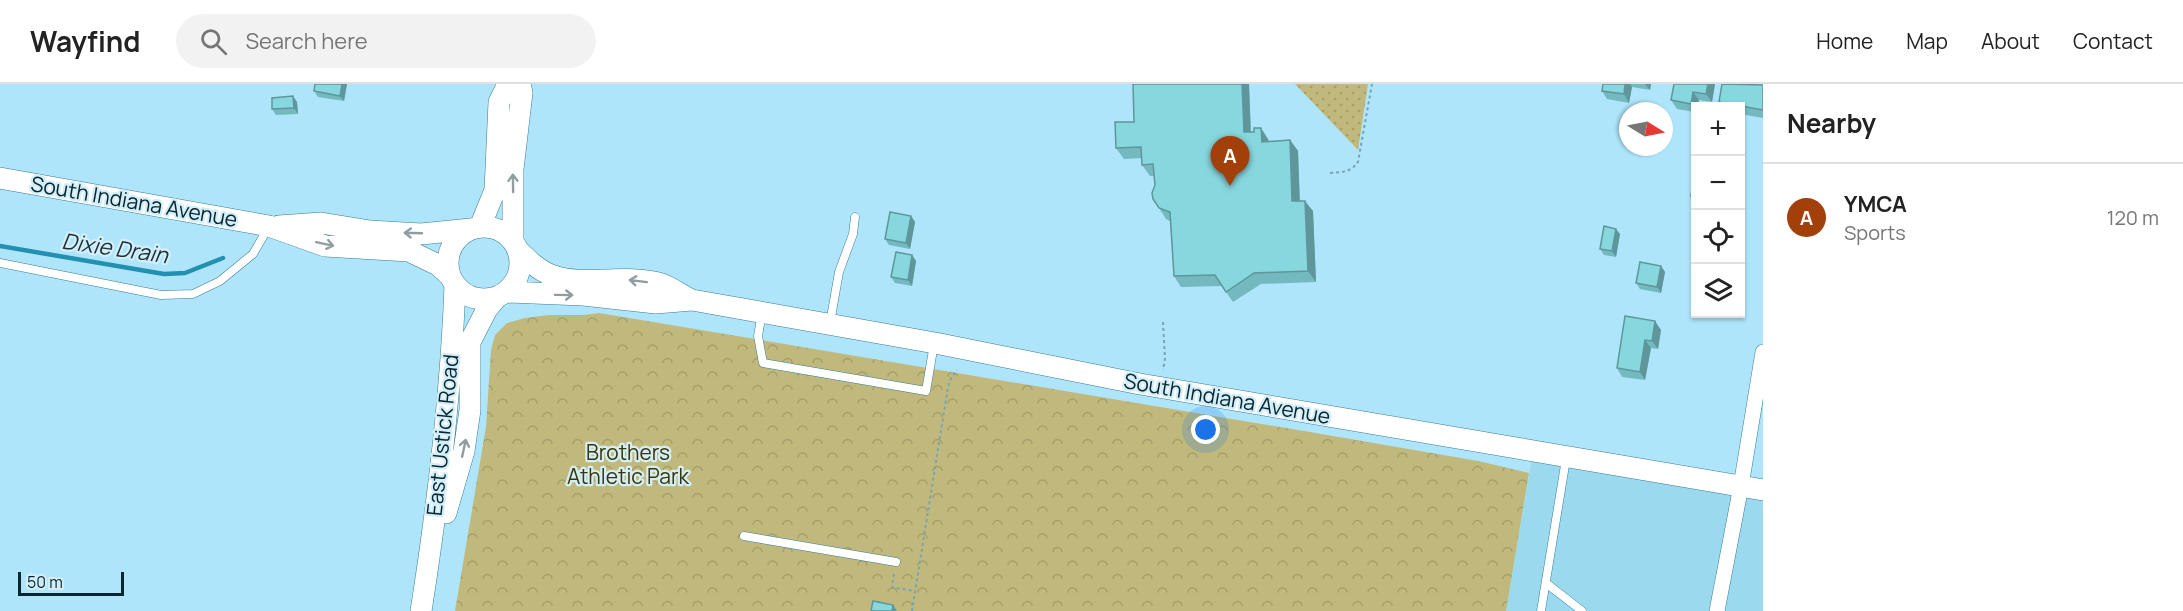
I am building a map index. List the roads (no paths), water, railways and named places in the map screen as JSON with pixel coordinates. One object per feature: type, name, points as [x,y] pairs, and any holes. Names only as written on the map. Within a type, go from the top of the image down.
[{"type":"main road","points":[[508,84],[499,102],[495,190],[476,228],[456,240],[451,248],[448,267],[452,280],[461,292],[479,299],[502,295],[518,278],[520,259],[516,245],[513,169],[522,93],[520,84]]},
{"type":"main road","name":"South Indiana Avenue","points":[[0,178],[269,226],[325,246],[409,251],[438,265],[452,280]]},
{"type":"main road","name":"South Indiana Avenue","points":[[269,226],[321,223],[370,231],[421,234],[476,228]]},
{"type":"main road","points":[[476,228],[499,229],[516,245]]},
{"type":"main road","name":"South Indiana Avenue","points":[[516,245],[536,267],[552,275],[572,279],[618,278],[659,283],[693,300]]},
{"type":"main road","name":"East Ustick Road","points":[[421,611],[450,383],[452,280]]},
{"type":"main road","name":"South Indiana Avenue","points":[[502,295],[582,295],[656,303],[693,300],[935,343],[1058,369],[1763,489]]},
{"type":"main road","name":"East Ustick Road","points":[[425,585],[464,451],[470,410],[470,342],[487,309],[502,295]]},
{"type":"street","points":[[1717,611],[1762,360]]},
{"type":"lane","points":[[830,324],[839,272],[853,234],[855,217]]},
{"type":"lane","points":[[0,263],[161,295],[194,294],[220,281],[253,254],[269,226]]},
{"type":"lane","points":[[762,312],[758,336],[763,363],[926,391],[935,343]]},
{"type":"lane","points":[[1541,611],[1566,457]]},
{"type":"lane","points":[[744,536],[896,562]]},
{"type":"lane","points":[[1546,583],[1582,611]]},
{"type":"waterway","name":"Dixie Drain","points":[[0,246],[164,274],[185,273],[223,258]]},
{"type":"place","name":"YMCA","points":[[1230,186]]},
{"type":"park label","name":"Brothers Athletic Park","points":[[628,465]]}]
